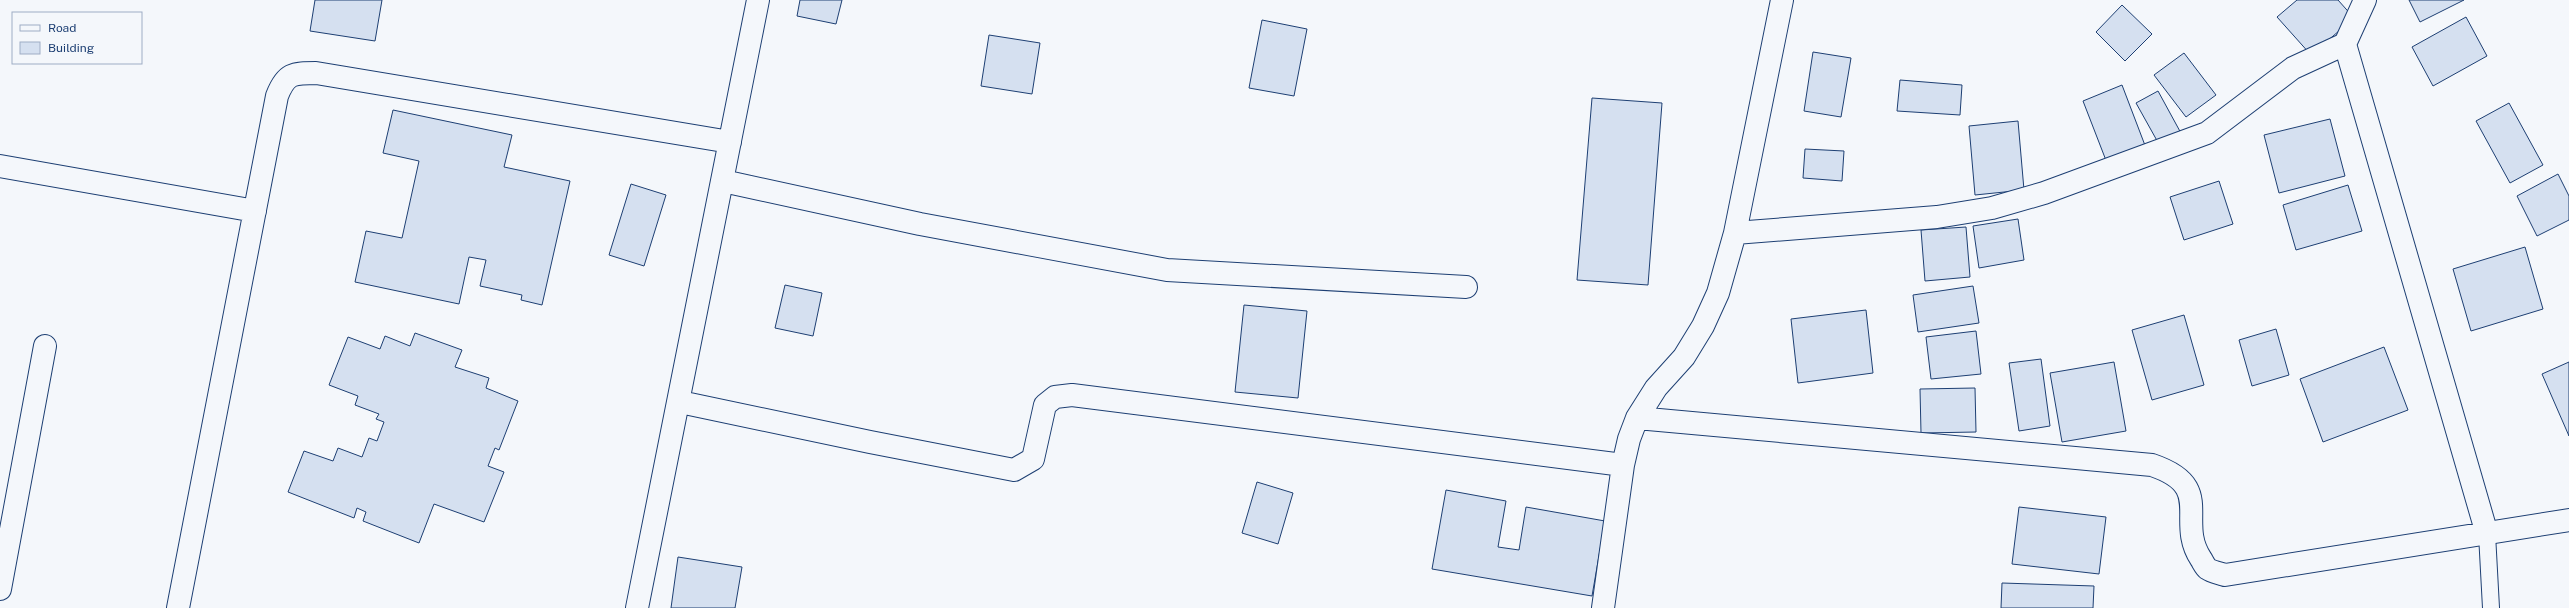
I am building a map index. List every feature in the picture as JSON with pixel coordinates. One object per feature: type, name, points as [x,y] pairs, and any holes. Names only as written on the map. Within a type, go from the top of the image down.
[{"type":"street","points":[[637,608],[680,402],[758,0]]},
{"type":"street","points":[[1603,608],[1623,465],[1637,418],[1656,388],[1684,357],[1703,326],[1718,293],[1734,233],[1782,0]]},
{"type":"street","points":[[1734,233],[1937,217],[1992,208],[2044,193],[2207,133],[2293,68],[2344,44],[2365,0]]},
{"type":"street","points":[[2344,44],[2487,534]]},
{"type":"street","points":[[178,608],[277,96],[283,82],[295,73],[316,73],[730,142]]},
{"type":"street","points":[[0,166],[255,211]]},
{"type":"street","points":[[723,181],[920,224],[1167,270],[1466,287]]},
{"type":"street","points":[[0,589],[45,346]]},
{"type":"street","points":[[680,402],[870,442],[1014,470],[1033,459],[1046,405],[1055,397],[1072,395],[1623,465]]},
{"type":"street","points":[[1637,418],[2152,466],[2170,472],[2185,484],[2192,504],[2192,538],[2197,554],[2208,569],[2225,575],[2569,520]]},
{"type":"lane","points":[[2487,534],[2491,608]]},
{"type":"building","points":[[315,0],[382,0],[375,41],[310,31]]},
{"type":"building","points":[[800,0],[842,0],[836,24],[797,16]]},
{"type":"building","points":[[2297,0],[2338,0],[2354,18],[2311,55],[2277,17]]},
{"type":"building","points":[[2409,0],[2464,0],[2420,22]]},
{"type":"building","points":[[2122,5],[2152,34],[2125,61],[2096,32]]},
{"type":"building","points":[[2466,17],[2487,56],[2433,86],[2412,47]]},
{"type":"building","points":[[1262,20],[1307,29],[1294,96],[1249,88]]},
{"type":"building","points":[[989,35],[1040,43],[1032,94],[981,86]]},
{"type":"building","points":[[1813,52],[1851,58],[1841,117],[1804,111]]},
{"type":"building","points":[[2184,53],[2216,95],[2186,117],[2154,75]]},
{"type":"building","points":[[1900,80],[1962,85],[1960,115],[1897,111]]},
{"type":"building","points":[[2122,85],[2146,148],[2107,163],[2083,101]]},
{"type":"building","points":[[2158,91],[2182,135],[2160,146],[2136,103]]},
{"type":"building","points":[[1592,98],[1662,103],[1648,285],[1577,280]]},
{"type":"building","points":[[2509,103],[2543,165],[2510,183],[2476,121]]},
{"type":"building","points":[[393,110],[512,135],[504,167],[570,181],[542,305],[521,300],[522,295],[480,286],[486,260],[469,257],[459,304],[355,282],[366,231],[402,238],[419,161],[383,153]]},
{"type":"building","points":[[2330,119],[2345,176],[2279,193],[2264,135]]},
{"type":"building","points":[[2018,121],[2024,190],[1975,195],[1969,126]]},
{"type":"building","points":[[1805,149],[1844,151],[1842,181],[1803,178]]},
{"type":"building","points":[[2558,174],[2569,196],[2569,220],[2537,236],[2517,196]]},
{"type":"building","points":[[2219,181],[2233,224],[2184,240],[2170,197]]},
{"type":"building","points":[[631,184],[666,195],[644,266],[609,255]]},
{"type":"building","points":[[2348,185],[2362,231],[2296,250],[2283,205]]},
{"type":"building","points":[[2018,219],[2024,260],[1979,268],[1973,226]]},
{"type":"building","points":[[1966,227],[1970,277],[1925,281],[1921,230]]},
{"type":"building","points":[[2525,247],[2543,309],[2471,331],[2453,269]]},
{"type":"building","points":[[785,285],[822,293],[813,336],[775,328]]},
{"type":"building","points":[[1973,286],[1979,323],[1918,332],[1913,295]]},
{"type":"building","points":[[1244,305],[1307,311],[1298,398],[1235,392]]},
{"type":"building","points":[[1866,310],[1873,373],[1798,383],[1791,319]]},
{"type":"building","points":[[2184,315],[2204,385],[2152,400],[2132,330]]},
{"type":"building","points":[[2276,329],[2289,375],[2252,386],[2239,340]]},
{"type":"building","points":[[1976,331],[1981,374],[1931,379],[1926,337]]},
{"type":"building","points":[[415,333],[462,350],[455,367],[489,378],[486,388],[518,401],[499,450],[495,448],[488,466],[504,472],[484,522],[434,504],[419,543],[363,521],[366,512],[357,508],[354,518],[288,492],[304,451],[333,461],[338,448],[362,457],[369,438],[377,441],[384,422],[376,419],[379,414],[355,405],[358,396],[329,385],[348,337],[380,349],[385,336],[410,346]]},
{"type":"building","points":[[2384,347],[2408,410],[2323,442],[2300,379]]},
{"type":"building","points":[[2041,359],[2050,426],[2019,431],[2009,363]]},
{"type":"building","points":[[2114,362],[2126,431],[2062,442],[2050,373]]},
{"type":"building","points":[[2569,362],[2569,436],[2542,374]]},
{"type":"building","points":[[1975,388],[1976,432],[1921,433],[1920,389]]},
{"type":"building","points":[[1257,482],[1293,493],[1278,544],[1242,533]]},
{"type":"building","points":[[1446,490],[1506,501],[1498,547],[1519,550],[1526,507],[1605,521],[1592,596],[1432,569]]},
{"type":"building","points":[[2019,507],[2106,517],[2099,574],[2012,564]]},
{"type":"building","points":[[678,557],[742,567],[735,608],[671,608]]},
{"type":"building","points":[[2002,583],[2094,586],[2093,608],[2001,608]]}]
